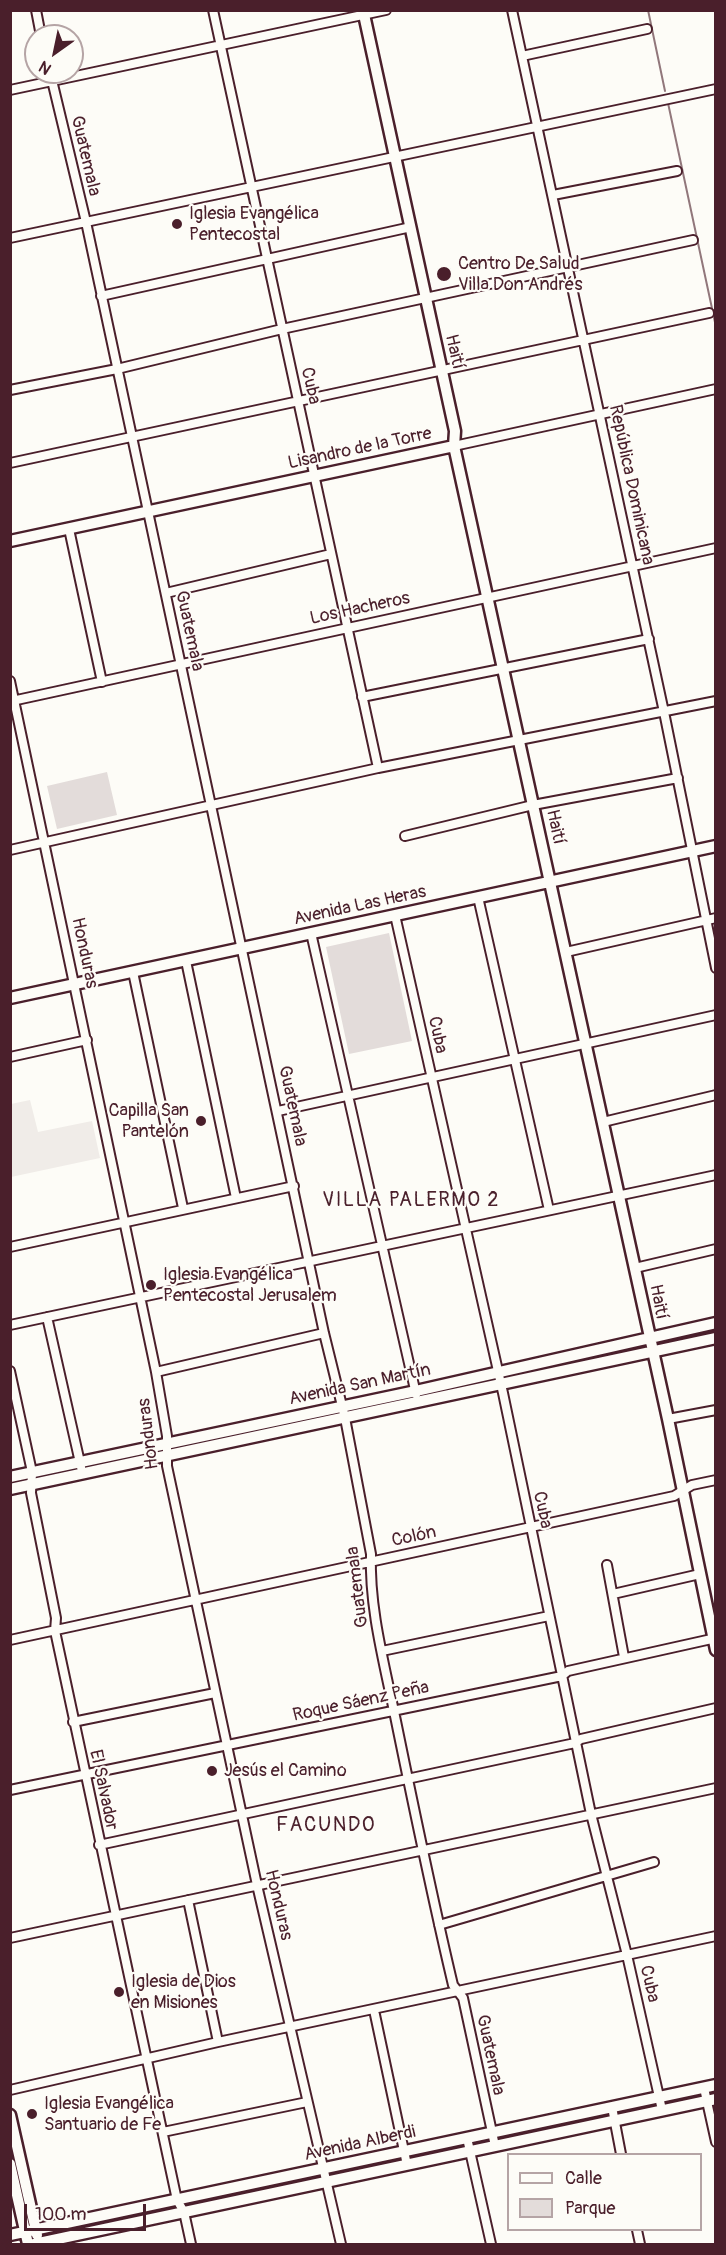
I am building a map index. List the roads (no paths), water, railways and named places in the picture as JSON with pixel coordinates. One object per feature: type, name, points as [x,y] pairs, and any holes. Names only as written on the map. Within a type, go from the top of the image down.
[{"type":"main road","name":"Haití","points":[[364,13],[455,431],[454,446],[715,1642]]},
{"type":"main road","name":"Lisandro de la Torre","points":[[10,541],[454,446]]},
{"type":"main road","name":"Avenida Las Heras","points":[[10,999],[716,846]]},
{"type":"main road","name":"Avenida San Martín","points":[[10,1477],[341,1405],[416,1391],[716,1323]]},
{"type":"main road","name":"Avenida San Martín","points":[[10,1489],[166,1458],[716,1338]]},
{"type":"main road","name":"Avenida Alberdi","points":[[22,2233],[716,2085]]},
{"type":"main road","name":"Avenida Alberdi","points":[[33,2244],[711,2100]]},
{"type":"main road","points":[[10,2115],[22,2233]]},
{"type":"main road","points":[[10,2164],[22,2233],[33,2244]]},
{"type":"street","name":"Cuba","points":[[213,10],[378,768]]},
{"type":"street","points":[[84,75],[386,10]]},
{"type":"street","name":"República Dominicana","points":[[512,10],[649,639],[716,968]]},
{"type":"street","points":[[522,56],[647,29]]},
{"type":"street","points":[[10,90],[42,84]]},
{"type":"street","name":"Guatemala","points":[[52,84],[86,222],[324,1333],[345,1418],[370,1562],[369,1573],[382,1651],[423,1851],[453,1985],[463,1998],[495,2146]]},
{"type":"street","points":[[10,238],[716,88]]},
{"type":"street","points":[[553,195],[676,171]]},
{"type":"street","points":[[101,296],[411,227]]},
{"type":"street","points":[[10,390],[117,369],[282,329],[693,240]]},
{"type":"street","points":[[10,463],[710,313]]},
{"type":"street","name":"Lisandro de la Torre","points":[[454,446],[716,389]]},
{"type":"street","points":[[69,529],[102,682]]},
{"type":"street","name":"Los Hacheros","points":[[13,701],[716,548]]},
{"type":"street","points":[[166,593],[331,554]]},
{"type":"street","points":[[362,697],[649,639]]},
{"type":"street","name":"Honduras","points":[[10,681],[141,1297],[167,1442],[166,1458],[215,1692],[257,1885],[341,2244]]},
{"type":"street","points":[[10,850],[378,768],[716,701]]},
{"type":"street","points":[[405,836],[533,805],[678,778]]},
{"type":"street","points":[[478,897],[549,1210]]},
{"type":"street","name":"Cuba","points":[[395,915],[500,1385],[575,1743],[662,2110]]},
{"type":"street","points":[[566,952],[716,918]]},
{"type":"street","points":[[311,933],[418,1402]]},
{"type":"street","points":[[186,961],[236,1198]]},
{"type":"street","points":[[134,972],[183,1208]]},
{"type":"street","points":[[278,1110],[514,1061],[716,1015]]},
{"type":"street","points":[[10,1057],[87,1040]]},
{"type":"street","points":[[603,1122],[716,1095]]},
{"type":"street","points":[[10,1325],[716,1175]]},
{"type":"street","points":[[10,1247],[183,1208],[294,1186]]},
{"type":"street","points":[[635,1268],[716,1249]]},
{"type":"street","points":[[47,1317],[83,1474]]},
{"type":"street","points":[[156,1372],[324,1333]]},
{"type":"street","name":"El Salvador","points":[[10,1371],[32,1472],[30,1485],[56,1618],[55,1631],[73,1722],[177,2200],[184,2212],[191,2244]]},
{"type":"street","points":[[668,1419],[716,1410]]},
{"type":"street","name":"Colón","points":[[10,1640],[674,1496],[681,1490],[716,1480]]},
{"type":"street","points":[[607,1564],[624,1657]]},
{"type":"street","points":[[613,1594],[700,1574]]},
{"type":"street","points":[[382,1651],[549,1616]]},
{"type":"street","name":"Roque Sáenz Peña","points":[[10,1790],[562,1676],[568,1671],[624,1657],[715,1642]]},
{"type":"street","points":[[73,1722],[215,1692]]},
{"type":"street","points":[[99,1845],[575,1743],[581,1739],[716,1708]]},
{"type":"street","points":[[10,1938],[716,1788]]},
{"type":"street","points":[[439,1925],[654,1862]]},
{"type":"street","points":[[188,1900],[218,2042]]},
{"type":"street","points":[[10,2090],[218,2042],[716,1936]]},
{"type":"street","points":[[374,2010],[407,2165]]},
{"type":"street","points":[[704,2088],[711,2100],[716,2142]]},
{"type":"street","points":[[163,2132],[307,2102]]},
{"type":"street","points":[[612,2108],[621,2153]]},
{"type":"street","points":[[467,2138],[490,2244]]},
{"type":"waterway","points":[[648,10],[665,91]]},
{"type":"waterway","points":[[668,103],[716,327]]},
{"type":"place","name":"Iglesia Evangélica Pentecostal","points":[[177,224]]},
{"type":"place","name":"Centro De Salud Villa Don Andrés","points":[[444,274]]},
{"type":"place","name":"Capilla San Pantelón","points":[[201,1121]]},
{"type":"place","name":"Iglesia Evangélica Pentecostal Jerusalem","points":[[151,1285]]},
{"type":"place","name":"Jesús el Camino","points":[[212,1771]]},
{"type":"place","name":"Iglesia de Dios en Misiones","points":[[119,1992]]},
{"type":"place","name":"Iglesia Evangélica Santuario de Fe","points":[[32,2114]]},
{"type":"district","name":"VILLA PALERMO 2","points":[[411,1201]]},
{"type":"district","name":"FACUNDO","points":[[326,1826]]}]
